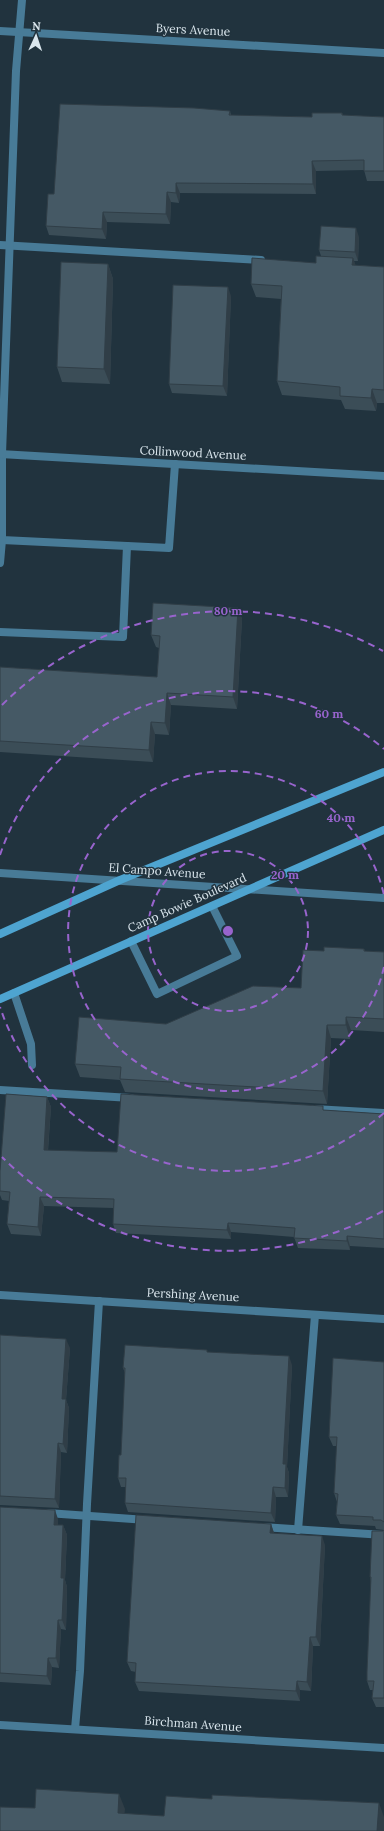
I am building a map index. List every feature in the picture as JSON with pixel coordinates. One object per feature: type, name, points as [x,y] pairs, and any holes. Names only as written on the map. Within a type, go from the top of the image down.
[{"type":"main road","points":[[0,934],[120,880],[384,772]]},
{"type":"main road","name":"Camp Bowie Boulevard","points":[[0,999],[384,830]]},
{"type":"street","points":[[0,561],[2,540],[1,454],[9,245],[16,71],[22,0]]},
{"type":"street","name":"Byers Avenue","points":[[0,31],[384,53]]},
{"type":"street","points":[[0,245],[272,261]]},
{"type":"street","name":"Collinwood Avenue","points":[[1,454],[384,476]]},
{"type":"street","points":[[2,540],[169,548],[175,464]]},
{"type":"street","points":[[0,632],[123,637],[127,546]]},
{"type":"street","name":"El Campo Avenue","points":[[0,873],[250,888],[384,898]]},
{"type":"street","points":[[130,941],[158,994],[237,956],[212,906]]},
{"type":"street","points":[[14,993],[31,1044],[32,1065]]},
{"type":"street","points":[[0,1090],[140,1099]]},
{"type":"street","points":[[302,1108],[384,1113]]},
{"type":"street","name":"Pershing Avenue","points":[[0,1295],[384,1319]]},
{"type":"street","points":[[75,1729],[80,1671],[86,1516],[99,1302]]},
{"type":"street","points":[[298,1530],[315,1315]]},
{"type":"street","points":[[39,1512],[157,1520]]},
{"type":"street","points":[[251,1527],[384,1535]]},
{"type":"street","name":"Birchman Avenue","points":[[0,1725],[384,1748]]},
{"type":"building","points":[[60,104],[194,108],[230,111],[229,115],[312,117],[312,113],[342,113],[342,115],[384,117],[384,171],[364,171],[364,160],[312,161],[313,184],[176,183],[176,193],[167,192],[166,214],[103,212],[102,229],[46,226],[48,194],[54,194]]},
{"type":"building","points":[[321,226],[356,228],[355,252],[319,250]]},
{"type":"building","points":[[316,256],[353,258],[352,265],[384,267],[384,390],[372,389],[371,398],[340,396],[340,387],[277,381],[282,286],[251,284],[252,258],[316,263]]},
{"type":"building","points":[[61,262],[108,264],[104,369],[57,367]]},
{"type":"building","points":[[173,285],[228,287],[223,386],[169,384]]},
{"type":"building","points":[[153,603],[238,608],[233,697],[167,693],[165,723],[151,722],[149,750],[0,741],[0,667],[157,677],[160,636],[151,635]]},
{"type":"building","points":[[324,947],[364,949],[364,951],[384,952],[384,1019],[346,1017],[346,1025],[327,1025],[323,1091],[120,1079],[121,1067],[75,1064],[79,1017],[166,1024],[253,986],[301,988],[303,950],[324,951]]},
{"type":"building","points":[[6,1094],[47,1097],[44,1150],[117,1152],[121,1094],[323,1106],[323,1110],[384,1114],[384,1239],[347,1236],[347,1241],[294,1238],[295,1228],[228,1223],[227,1230],[113,1224],[114,1199],[40,1197],[38,1227],[7,1224],[10,1192],[0,1191],[0,1171]]},
{"type":"building","points":[[0,1335],[66,1339],[62,1399],[66,1399],[63,1444],[58,1443],[55,1499],[0,1496]]},
{"type":"building","points":[[125,1345],[207,1350],[207,1352],[289,1356],[283,1464],[286,1464],[285,1488],[273,1487],[271,1513],[125,1503],[126,1478],[118,1478],[119,1455],[121,1455]]},
{"type":"building","points":[[333,1358],[384,1362],[384,1522],[381,1520],[373,1520],[373,1517],[336,1515],[338,1494],[334,1493],[337,1437],[329,1437]]},
{"type":"building","points":[[0,1507],[55,1510],[54,1525],[63,1525],[61,1578],[64,1578],[62,1620],[58,1620],[56,1658],[48,1658],[47,1676],[0,1673]]},
{"type":"building","points":[[136,1515],[271,1524],[270,1533],[322,1536],[316,1637],[310,1637],[307,1682],[297,1681],[296,1691],[135,1682],[136,1663],[127,1662]]},
{"type":"building","points":[[384,1530],[384,1698],[372,1698],[374,1681],[367,1681],[367,1672],[372,1531]]},
{"type":"building","points":[[36,1789],[119,1794],[118,1813],[164,1816],[166,1796],[212,1799],[212,1795],[379,1803],[377,1831],[0,1831],[0,1807],[35,1808]]}]
